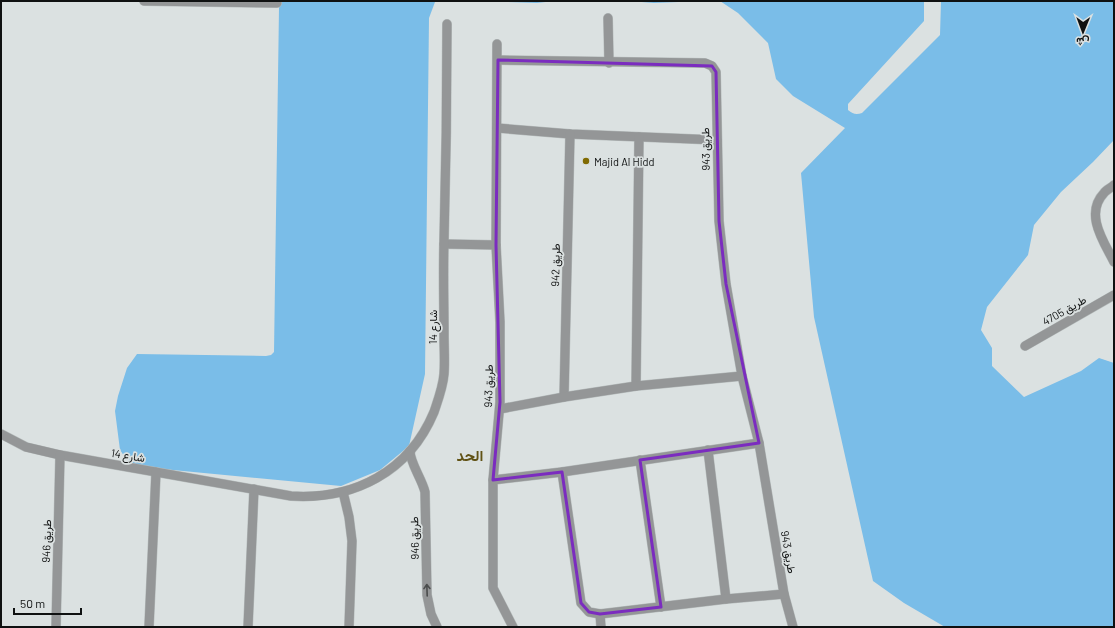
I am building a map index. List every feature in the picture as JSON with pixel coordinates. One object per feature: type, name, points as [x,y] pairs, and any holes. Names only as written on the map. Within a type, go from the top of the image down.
[{"type":"street","points":[[144,1],[277,3]]},
{"type":"street","points":[[608,18],[609,63]]},
{"type":"street","name":"شارع 14","points":[[1,434],[26,447],[60,455],[291,496],[309,497],[342,492],[371,482],[387,472],[410,451],[426,430],[438,401],[444,375],[447,24]]},
{"type":"street","name":"طريق 943","points":[[497,44],[496,245],[500,322],[500,409],[493,480],[493,588],[513,627]]},
{"type":"street","name":"طريق 943","points":[[498,60],[609,63],[705,63],[712,66],[716,72],[719,221],[726,284],[742,376],[759,443],[784,594],[792,627]]},
{"type":"street","points":[[497,128],[570,134],[717,140]]},
{"type":"street","name":"طريق 942","points":[[564,397],[570,134]]},
{"type":"street","points":[[636,386],[639,137]]},
{"type":"street","points":[[1114,185],[1104,193],[1098,201],[1096,210],[1096,223],[1102,239],[1114,262]]},
{"type":"street","points":[[444,244],[496,245]]},
{"type":"street","name":"طريق 4705","points":[[1025,346],[1114,295]]},
{"type":"street","points":[[500,409],[636,386],[742,376]]},
{"type":"street","points":[[493,480],[562,472],[759,443]]},
{"type":"street","points":[[708,450],[726,598]]},
{"type":"street","name":"طريق 946","points":[[410,451],[411,461],[423,483],[425,492],[427,595],[431,614],[437,627]]},
{"type":"street","name":"طريق 946","points":[[56,627],[60,455]]},
{"type":"street","points":[[640,460],[661,607]]},
{"type":"street","points":[[149,627],[156,472]]},
{"type":"street","points":[[562,472],[581,602],[589,612],[600,614],[726,598],[784,594]]},
{"type":"street","points":[[248,627],[254,489]]},
{"type":"street","points":[[342,492],[349,517],[352,541],[348,627]]},
{"type":"street","points":[[600,614],[601,627]]},
{"type":"highlighted area","points":[[498,60],[712,66],[716,72],[719,221],[726,284],[759,443],[640,460],[661,607],[600,614],[589,612],[581,603],[562,472],[493,480],[500,402],[496,245]]},
{"type":"water","points":[[281,1],[443,1],[435,2],[429,18],[425,374],[409,446],[380,470],[341,486],[131,466],[120,450],[115,411],[127,368],[137,354],[266,356],[271,355],[274,352],[279,8]]},
{"type":"water","points":[[484,1],[554,1],[537,3]]},
{"type":"water","points":[[629,1],[703,1],[654,3]]},
{"type":"water","points":[[720,1],[924,1],[924,21],[848,104],[848,110],[856,114],[862,113],[940,35],[941,1],[1114,1],[1114,140],[1061,192],[1034,225],[1028,255],[987,307],[981,330],[992,348],[992,366],[1024,397],[1081,371],[1099,358],[1114,363],[1114,627],[945,627],[904,603],[873,581],[814,317],[801,173],[845,128],[793,96],[776,79],[768,43],[738,13]]},
{"type":"place","name":"Majid Al Hidd","points":[[586,161]]},
{"type":"district","name":"الحد","points":[[470,455]]}]
